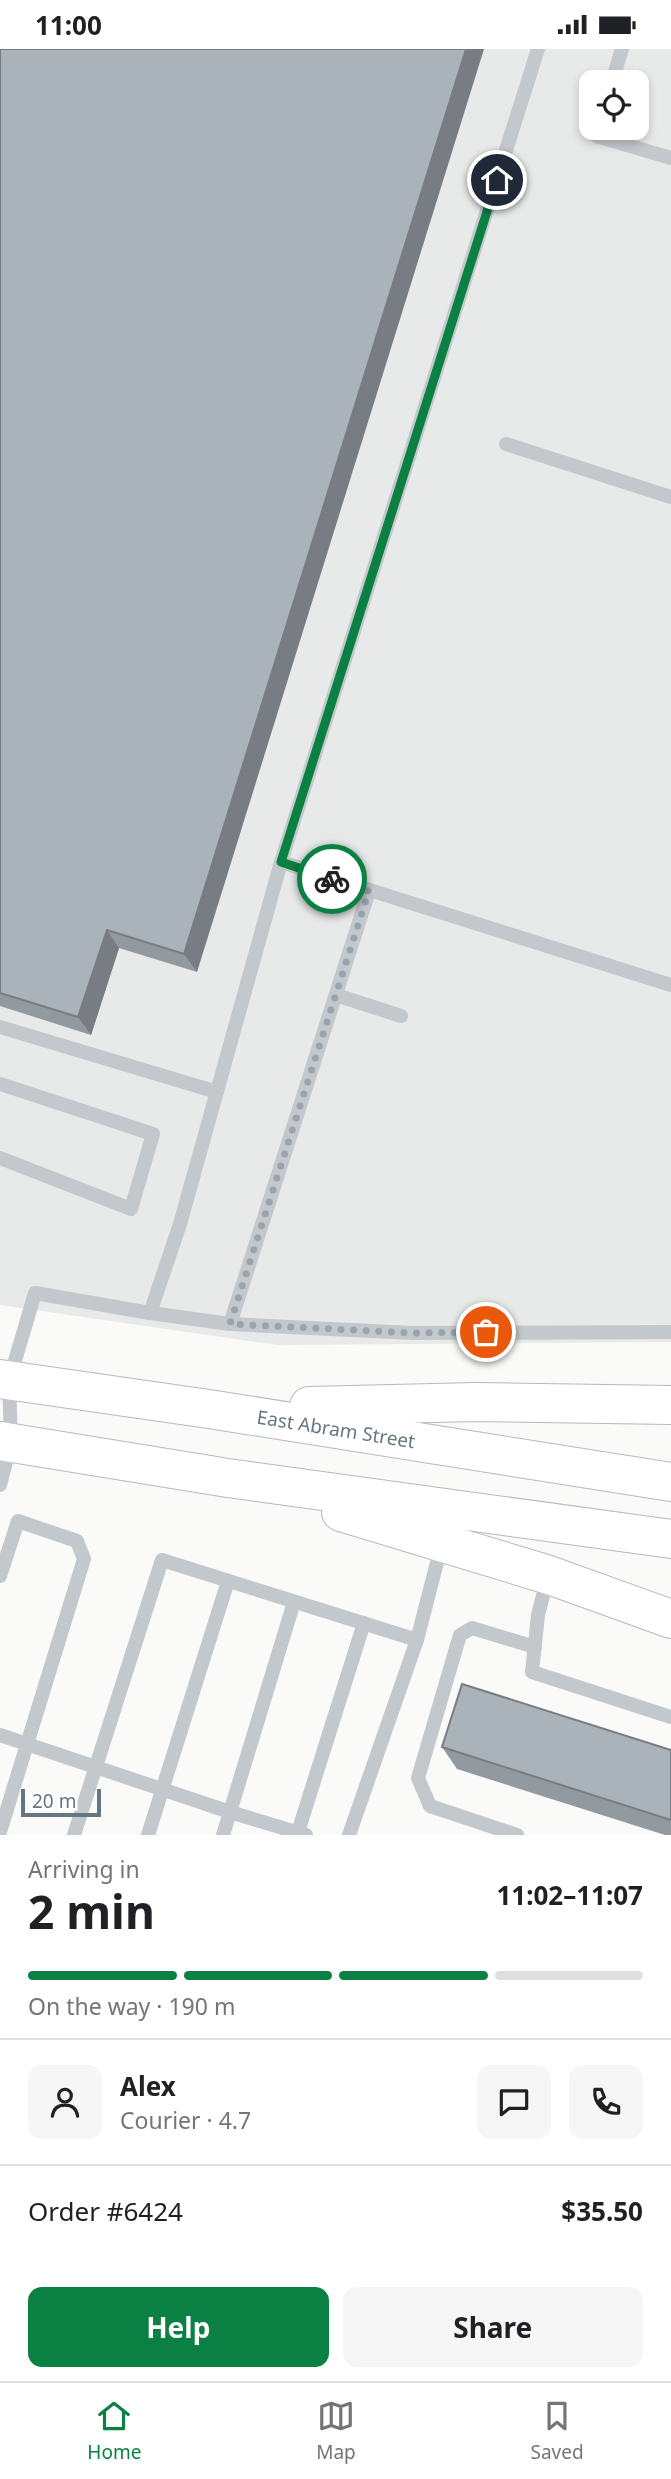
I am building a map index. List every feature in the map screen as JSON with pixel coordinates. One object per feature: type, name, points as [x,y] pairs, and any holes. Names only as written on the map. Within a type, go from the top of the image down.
[{"type":"main road","name":"East Abram Street","points":[[4,1380],[209,1409],[671,1482]]},
{"type":"main road","points":[[209,1409],[476,1402],[671,1405]]},
{"type":"main road","points":[[5,1442],[228,1478],[671,1539]]},
{"type":"main road","points":[[228,1478],[549,1575],[671,1619]]},
{"type":"lane","points":[[150,1313],[180,1224],[281,862],[538,49]]},
{"type":"lane","points":[[616,70],[622,49]]},
{"type":"lane","points":[[610,140],[671,158]]},
{"type":"lane","points":[[506,444],[671,497]]},
{"type":"lane","points":[[281,862],[671,985]]},
{"type":"lane","points":[[230,1324],[369,891]]},
{"type":"lane","points":[[336,995],[401,1016]]},
{"type":"lane","points":[[0,1027],[217,1092]]},
{"type":"lane","points":[[0,1084],[153,1134],[131,1209],[0,1158]]},
{"type":"lane","points":[[0,1485],[5,1442],[4,1380],[35,1293],[230,1324],[413,1333],[671,1332]]},
{"type":"lane","points":[[0,1576],[18,1521],[77,1541],[84,1559],[0,1832]]},
{"type":"lane","points":[[349,1835],[416,1640],[442,1543]]},
{"type":"lane","points":[[74,1835],[162,1560],[416,1640]]},
{"type":"lane","points":[[549,1575],[538,1615],[532,1672],[671,1717]]},
{"type":"lane","points":[[148,1835],[228,1581]]},
{"type":"lane","points":[[223,1835],[294,1602]]},
{"type":"lane","points":[[0,1735],[300,1834],[364,1623]]},
{"type":"lane","points":[[517,1835],[430,1806],[418,1778],[460,1635],[472,1628],[535,1647]]},
{"type":"shaded area","points":[[0,49],[671,49],[671,1342],[277,1345],[0,1305]]},
{"type":"building","points":[[0,49],[466,49],[184,954],[107,930],[78,1017],[0,993]]},
{"type":"building","points":[[462,1684],[671,1750],[671,1820],[442,1747]]},
{"type":"way so far","points":[[332,879],[369,891],[230,1324],[413,1333],[486,1332]]},
{"type":"route","points":[[332,879],[281,862],[497,180]]}]
